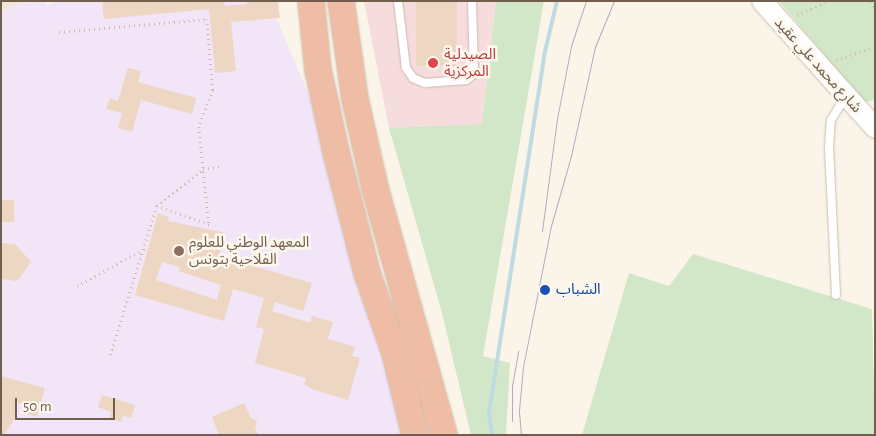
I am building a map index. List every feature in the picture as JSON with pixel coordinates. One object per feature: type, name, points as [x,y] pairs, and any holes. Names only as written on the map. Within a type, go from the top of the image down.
[{"type":"highway","points":[[311,1],[318,70],[336,152],[367,273],[395,354],[415,435]]},
{"type":"highway","points":[[325,1],[341,115],[357,182],[398,295],[444,435]]},
{"type":"highway","points":[[341,1],[355,99],[398,295],[425,435]]},
{"type":"highway","points":[[355,1],[381,155],[430,327],[451,435]]},
{"type":"street","name":"شارع محمد علي عقيد","points":[[762,1],[875,128]]},
{"type":"lane","points":[[398,1],[406,68],[413,78],[425,83],[466,80],[474,74],[472,1]]},
{"type":"lane","points":[[836,295],[829,147],[832,120],[846,96]]},
{"type":"path","points":[[796,13],[829,1]]},
{"type":"path","points":[[871,1],[875,10]]},
{"type":"path","points":[[59,32],[207,19],[213,90],[199,127],[209,225],[157,206]]},
{"type":"path","points":[[835,60],[875,47]]},
{"type":"path","points":[[110,356],[157,206],[203,169],[221,166]]},
{"type":"path","points":[[77,286],[142,250]]},
{"type":"shaded area","points":[[1,1],[28,1],[1,12]]},
{"type":"shaded area","name":"المعهد الوطني للعلوم الفلاحية بتونس","points":[[28,1],[46,1],[46,5],[58,1],[269,1],[322,126],[406,435],[1,435],[1,12]]},
{"type":"shaded area","name":"الصيدلية المركزية","points":[[364,1],[496,1],[482,124],[389,128]]},
{"type":"green space","points":[[496,1],[544,1],[483,356],[510,363],[506,435],[471,435],[442,313],[389,128],[482,124]]},
{"type":"green space","points":[[779,1],[875,1],[875,100],[864,102]]},
{"type":"green space","points":[[693,254],[872,309],[875,435],[582,435],[629,273],[669,286]]},
{"type":"building","points":[[102,1],[224,1],[225,6],[247,4],[247,1],[278,1],[280,18],[231,22],[236,71],[215,73],[209,9],[104,19]]},
{"type":"building","points":[[416,1],[457,1],[457,66],[416,66]]},
{"type":"building","points":[[128,68],[141,71],[138,82],[196,98],[192,114],[141,100],[132,132],[118,128],[122,113],[106,109],[110,98],[118,101]]},
{"type":"building","points":[[1,200],[14,200],[14,222],[1,222]]},
{"type":"building","points":[[158,213],[169,217],[168,221],[226,233],[219,256],[312,283],[303,311],[275,302],[272,311],[310,323],[312,316],[333,322],[328,339],[355,347],[352,356],[360,358],[348,400],[314,390],[304,384],[306,378],[255,363],[264,329],[256,327],[264,298],[233,289],[224,321],[135,295]],"holes":[[[162,262],[180,267],[179,271],[221,285],[217,300],[156,280]]]},
{"type":"building","points":[[1,243],[15,244],[31,262],[17,281],[1,279]]},
{"type":"building","points":[[1,376],[45,388],[37,417],[26,414],[29,405],[15,402],[15,418],[4,435],[1,435]]},
{"type":"building","points":[[102,395],[135,405],[131,418],[123,416],[121,422],[109,418],[111,412],[98,407]]},
{"type":"building","points":[[244,403],[251,418],[257,421],[255,428],[258,435],[219,435],[212,417]]},
{"type":"waterway","points":[[492,435],[489,413],[544,56],[557,1]]},
{"type":"tram line","points":[[542,231],[557,119],[571,46],[586,1]]},
{"type":"tram line","points":[[521,435],[519,410],[523,367],[551,226],[571,156],[595,47],[614,1]]},
{"type":"tram line","points":[[512,421],[512,386],[518,351]]},
{"type":"place","name":"الصيدلية المركزية","points":[[433,63]]},
{"type":"place","name":"المعهد الوطني للعلوم الفلاحية بتونس","points":[[179,251]]},
{"type":"place","name":"الشباب","points":[[545,290]]}]
